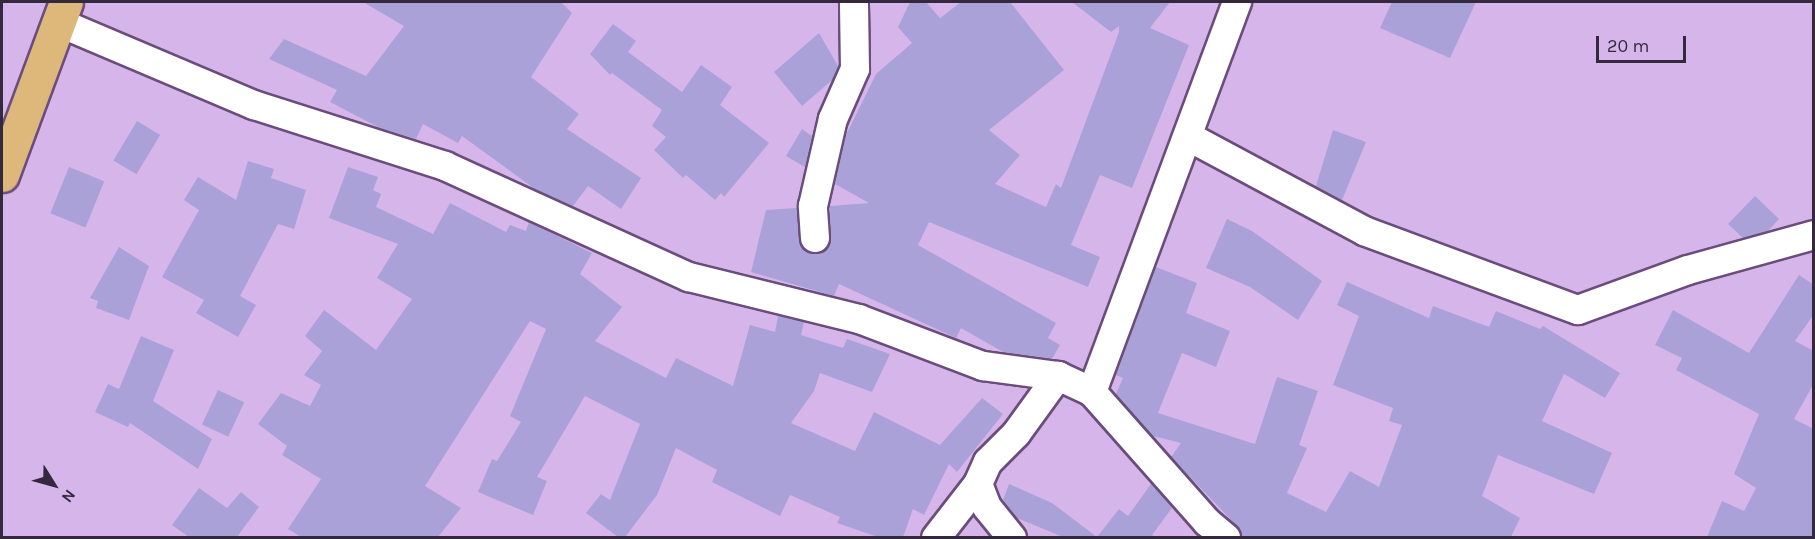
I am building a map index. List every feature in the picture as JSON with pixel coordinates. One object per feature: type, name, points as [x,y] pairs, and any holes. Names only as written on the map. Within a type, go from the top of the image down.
[{"type":"main road","points":[[2,175],[62,12]]},
{"type":"street","points":[[815,238],[813,206],[833,119],[855,69],[854,2]]},
{"type":"street","points":[[1092,392],[1189,137],[1237,2]]},
{"type":"street","points":[[62,12],[254,105],[445,166],[689,278],[859,319],[983,366],[1058,376],[1092,392],[1207,522],[1226,537]]},
{"type":"street","points":[[1189,137],[1364,231],[1578,310],[1688,270],[1814,234]]},
{"type":"street","points":[[936,537],[978,484],[988,462],[1016,434],[1058,376]]},
{"type":"street","points":[[978,484],[987,507],[1012,537]]},
{"type":"building","points":[[363,2],[561,2],[572,13],[531,77],[579,114],[567,129],[641,178],[621,209],[588,186],[573,206],[535,189],[462,136],[458,143],[423,124],[416,139],[380,128],[330,102],[337,90],[269,59],[284,39],[366,76],[404,26]]},
{"type":"building","points":[[910,2],[926,2],[940,18],[961,2],[1010,2],[1064,70],[989,130],[1020,155],[995,184],[1046,207],[1056,184],[1061,188],[1119,32],[1119,26],[1111,32],[1072,2],[1170,2],[1150,28],[1189,45],[1132,188],[1100,175],[1071,245],[1100,257],[1088,287],[929,222],[918,245],[1056,323],[1048,338],[1060,345],[1052,359],[1003,352],[961,328],[956,338],[839,284],[834,296],[751,272],[766,210],[797,208],[801,247],[817,254],[830,245],[830,206],[869,203],[835,184],[846,135],[876,74],[912,43],[898,27]]},
{"type":"building","points":[[1392,2],[1476,2],[1450,58],[1380,28]]},
{"type":"building","points":[[613,24],[636,41],[628,52],[682,92],[701,65],[732,87],[720,105],[769,143],[724,197],[721,193],[715,200],[686,175],[683,178],[654,150],[666,137],[652,126],[662,110],[612,73],[610,75],[590,54]]},
{"type":"building","points":[[819,33],[838,66],[832,80],[802,106],[774,72]]},
{"type":"building","points":[[137,121],[160,135],[136,174],[113,160]]},
{"type":"building","points":[[802,129],[812,136],[805,167],[786,156]]},
{"type":"building","points":[[1333,130],[1366,142],[1342,200],[1316,186]]},
{"type":"building","points":[[248,161],[274,169],[271,178],[306,190],[294,229],[278,224],[240,296],[256,305],[238,337],[196,313],[204,300],[162,277],[199,210],[184,200],[198,177],[236,200]]},
{"type":"building","points":[[69,167],[104,181],[86,228],[50,213]]},
{"type":"building","points":[[348,167],[378,177],[373,190],[381,194],[376,207],[433,234],[450,203],[506,232],[510,225],[526,231],[529,222],[592,253],[580,274],[622,307],[595,341],[666,378],[676,358],[733,386],[750,325],[775,332],[778,316],[804,322],[801,335],[843,348],[847,339],[890,354],[872,392],[820,373],[814,391],[791,423],[855,451],[874,412],[940,445],[982,398],[1003,414],[957,472],[949,464],[924,515],[913,509],[903,537],[878,537],[837,523],[840,517],[790,495],[780,516],[712,482],[717,470],[676,448],[657,495],[625,537],[618,537],[586,513],[601,494],[610,500],[640,424],[585,396],[537,477],[547,481],[533,515],[478,492],[492,459],[497,461],[521,422],[510,416],[546,329],[530,321],[425,486],[461,508],[438,537],[301,537],[288,529],[321,479],[282,455],[287,446],[258,424],[281,393],[310,406],[321,385],[304,375],[322,351],[305,336],[324,310],[376,350],[412,299],[377,278],[398,244],[329,218]]},
{"type":"building","points":[[1755,196],[1779,219],[1768,231],[1743,238],[1728,224]]},
{"type":"building","points":[[1227,219],[1252,231],[1322,281],[1298,320],[1250,287],[1206,268]]},
{"type":"building","points":[[119,247],[149,266],[129,320],[96,308],[98,301],[90,298]]},
{"type":"building","points":[[1156,267],[1197,283],[1186,313],[1230,331],[1216,367],[1182,353],[1158,413],[1255,444],[1277,377],[1318,391],[1299,445],[1307,448],[1287,493],[1326,512],[1350,471],[1379,487],[1402,425],[1389,421],[1393,408],[1333,385],[1359,316],[1337,305],[1347,282],[1429,318],[1433,306],[1489,327],[1496,311],[1540,329],[1543,326],[1620,373],[1605,398],[1564,374],[1542,421],[1612,453],[1594,494],[1498,455],[1482,496],[1520,518],[1511,537],[1242,537],[1237,526],[1171,457],[1181,443],[1153,436],[1116,394],[1123,378],[1116,375]]},
{"type":"building","points":[[1799,275],[1814,285],[1814,314],[1795,341],[1814,351],[1814,383],[1794,419],[1814,429],[1814,537],[1707,537],[1722,501],[1744,511],[1756,488],[1734,474],[1759,414],[1676,370],[1682,358],[1655,345],[1673,310],[1749,353]]},
{"type":"building","points":[[141,336],[174,350],[153,401],[212,439],[198,469],[130,423],[128,427],[95,412],[108,384],[119,389]]},
{"type":"building","points":[[218,390],[244,402],[228,437],[202,424]]},
{"type":"building","points":[[1009,484],[1052,503],[1097,537],[1063,537],[1017,518],[1003,500]]},
{"type":"building","points":[[1151,484],[1172,508],[1152,535],[1156,537],[1097,537],[1119,509],[1128,516]]},
{"type":"building","points":[[199,488],[227,508],[241,492],[259,507],[237,537],[189,537],[172,525]]}]
